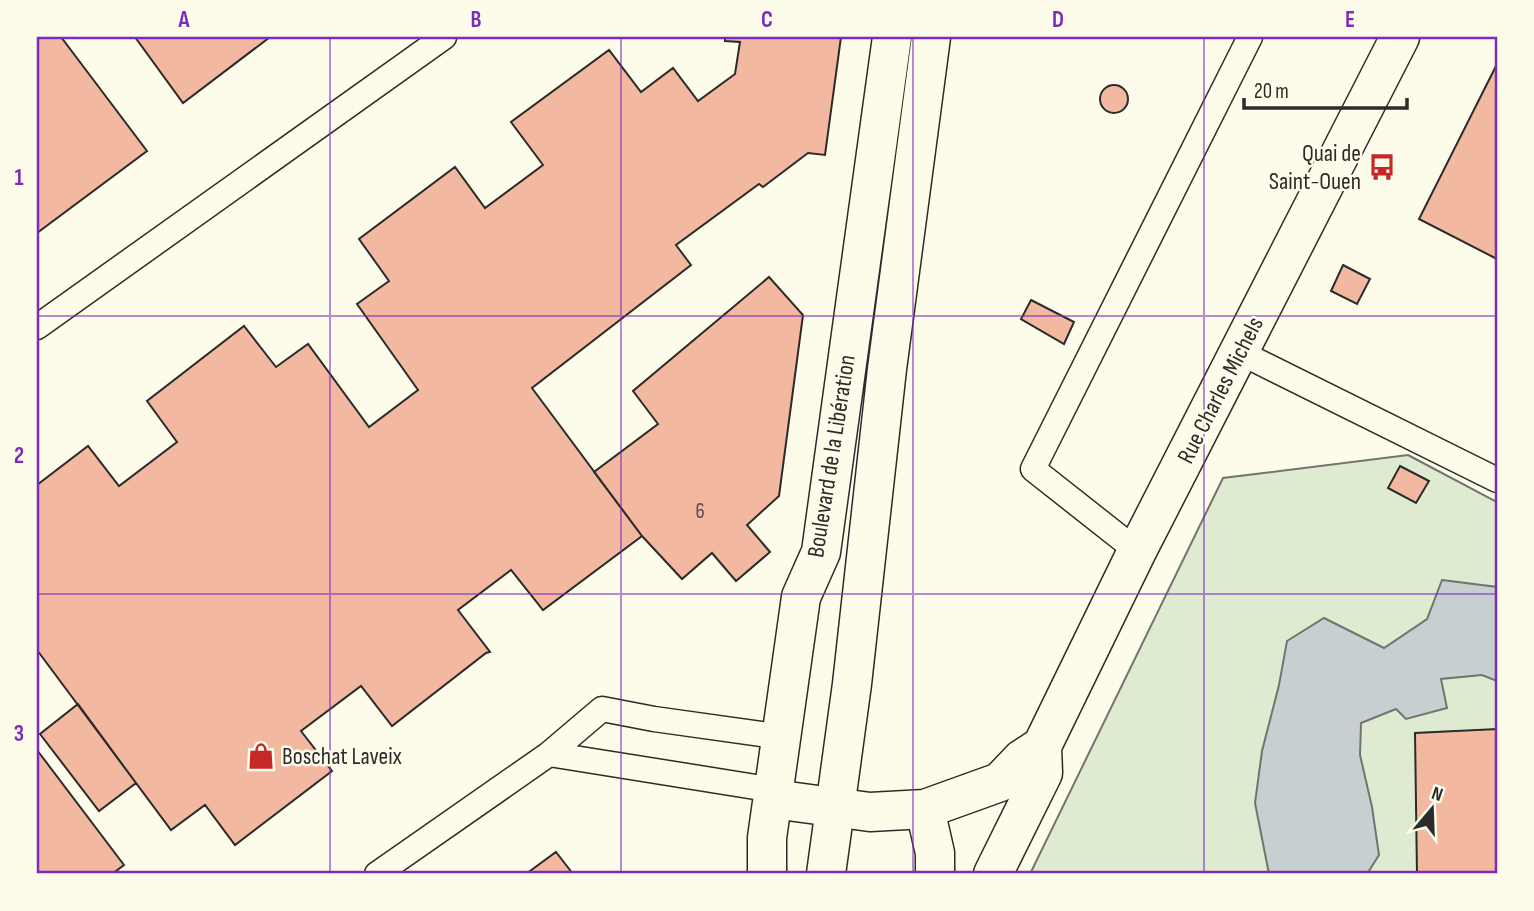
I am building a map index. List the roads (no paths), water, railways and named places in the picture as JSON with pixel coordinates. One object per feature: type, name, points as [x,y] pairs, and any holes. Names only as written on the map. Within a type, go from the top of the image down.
[{"type":"main road","name":"Boulevard de la Libération","points":[[767,874],[767,838],[785,796],[782,737],[801,597],[821,552],[892,37]]},
{"type":"main road","name":"Boulevard de la Libération","points":[[826,874],[852,684],[887,369],[931,37]]},
{"type":"main road","name":"Rue Charles Michels","points":[[993,874],[1042,773],[1042,746],[1137,551],[1401,37]]},
{"type":"main road","points":[[790,874],[785,796],[819,611],[821,552]]},
{"type":"main road","name":"Rue Charles Michels","points":[[785,796],[870,812],[925,809],[1000,782],[1022,759],[1042,746]]},
{"type":"main road","points":[[925,809],[935,853],[935,874]]},
{"type":"lane","points":[[37,327],[444,37]]},
{"type":"lane","points":[[1137,551],[1033,469],[1250,37]]},
{"type":"lane","points":[[1239,352],[1497,480]]},
{"type":"lane","points":[[377,874],[549,754],[602,709],[782,737]]},
{"type":"lane","points":[[549,754],[785,796]]},
{"type":"place","name":"Quai de Saint-Ouen","points":[[1382,167]]},
{"type":"place","name":"Boschat Laveix","points":[[261,756]]}]
